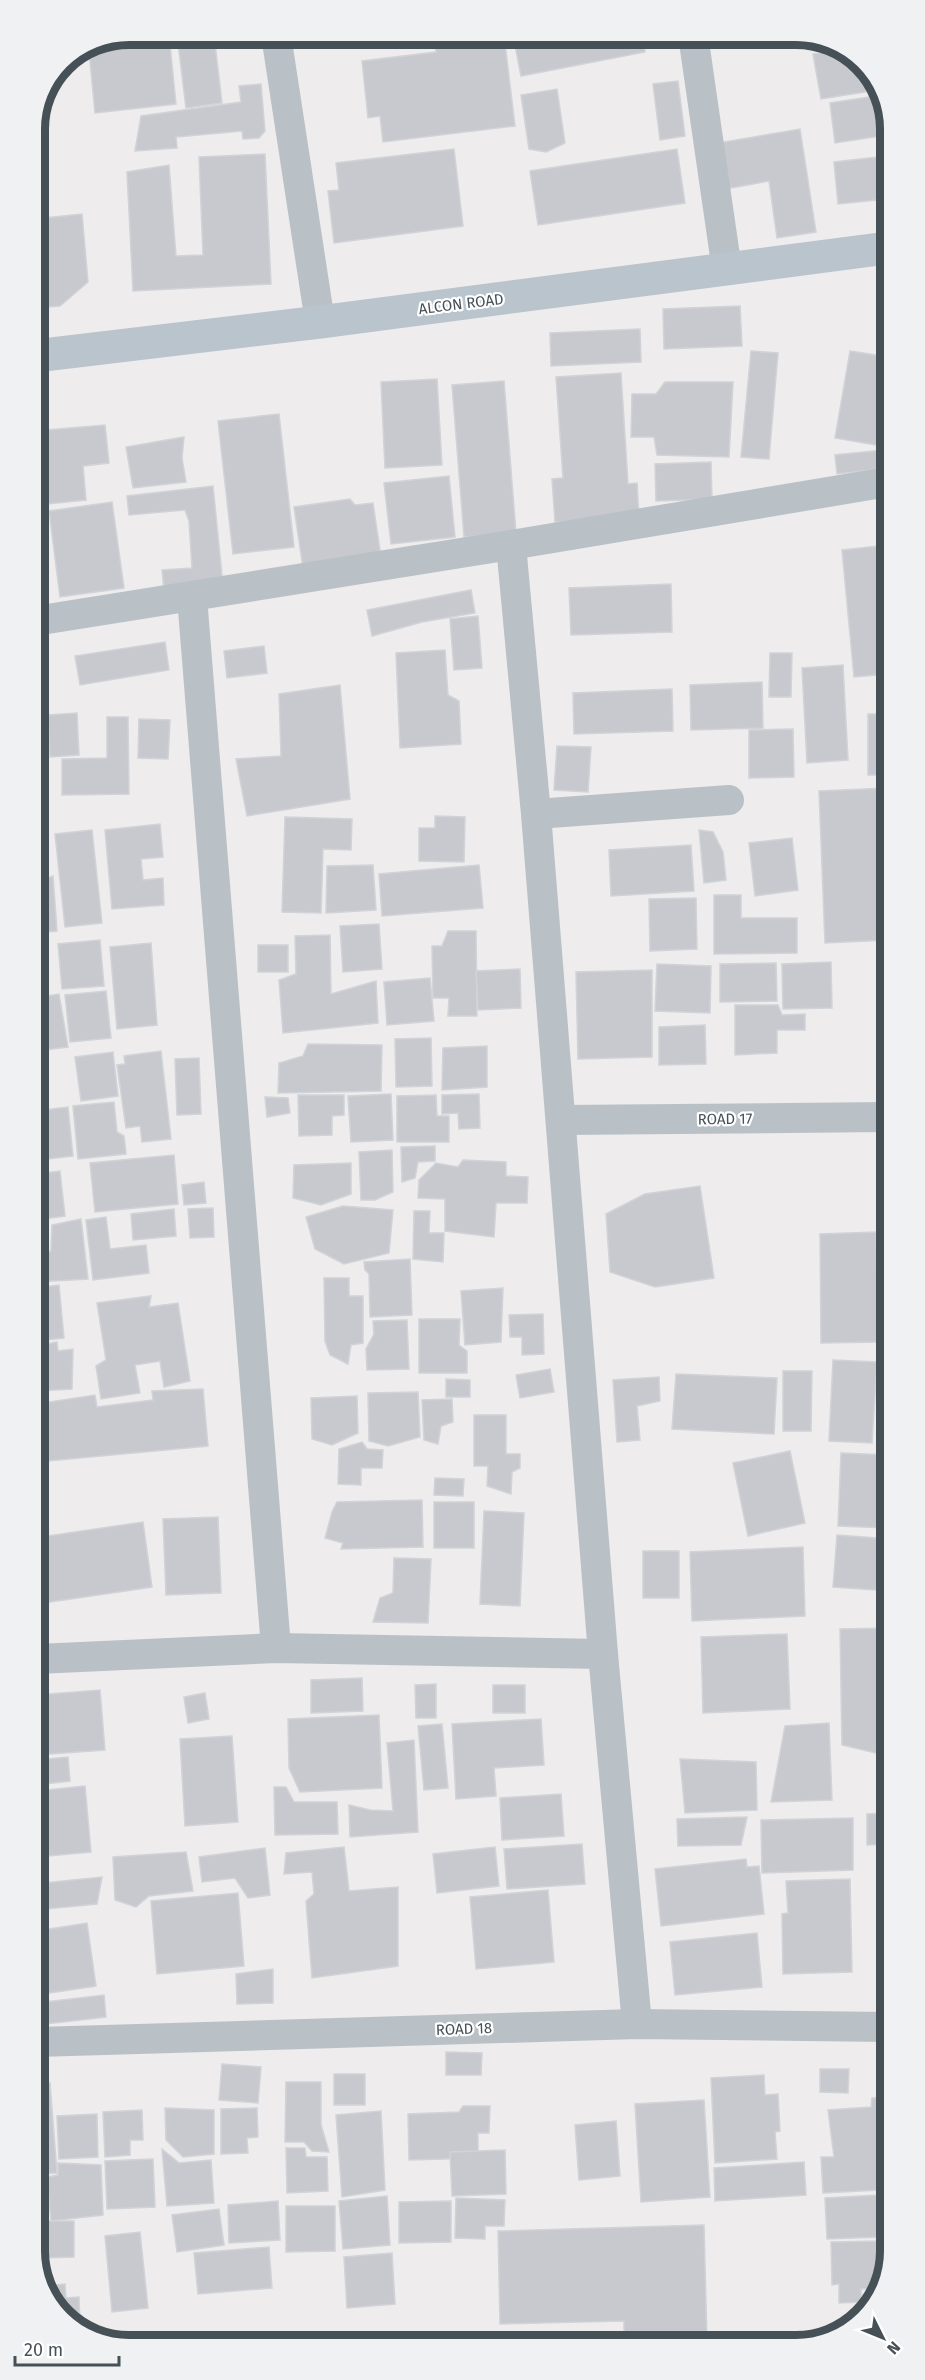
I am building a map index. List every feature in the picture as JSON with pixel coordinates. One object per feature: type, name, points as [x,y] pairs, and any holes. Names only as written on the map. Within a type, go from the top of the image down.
[{"type":"main road","name":"ALCON ROAD","points":[[45,355],[320,322],[880,249]]},
{"type":"street","points":[[278,45],[320,322]]},
{"type":"street","points":[[694,45],[727,270]]},
{"type":"street","points":[[45,619],[880,483]]},
{"type":"street","points":[[511,545],[562,1120],[603,1654],[637,2024]]},
{"type":"street","points":[[192,597],[276,1648]]},
{"type":"street","points":[[536,814],[729,800]]},
{"type":"street","name":"ROAD 17","points":[[562,1120],[880,1117]]},
{"type":"street","points":[[45,1659],[276,1648],[603,1654]]},
{"type":"street","name":"ROAD 18","points":[[45,2042],[637,2024],[880,2027]]},
{"type":"building","points":[[128,45],[170,45],[176,104],[95,113],[89,55],[102,49]]},
{"type":"building","points":[[178,45],[215,45],[222,103],[186,108]]},
{"type":"building","points":[[435,45],[505,45],[515,126],[383,142],[380,116],[368,118],[362,61],[436,52]]},
{"type":"building","points":[[515,45],[644,45],[645,52],[521,76]]},
{"type":"building","points":[[829,52],[843,59],[859,73],[871,91],[821,99],[813,54]]},
{"type":"building","points":[[678,81],[685,136],[660,140],[653,84]]},
{"type":"building","points":[[261,84],[265,131],[259,138],[243,139],[242,131],[176,137],[177,148],[135,151],[141,116],[241,102],[239,86]]},
{"type":"building","points":[[557,89],[565,143],[546,152],[529,149],[521,95]]},
{"type":"building","points":[[874,96],[879,118],[880,136],[835,143],[830,103]]},
{"type":"building","points":[[800,129],[816,232],[777,238],[769,181],[725,189],[718,143]]},
{"type":"building","points":[[454,149],[463,226],[334,243],[328,191],[339,190],[336,163]]},
{"type":"building","points":[[677,149],[685,203],[538,225],[530,171]]},
{"type":"building","points":[[265,154],[271,284],[133,291],[127,172],[169,165],[176,256],[203,255],[199,157]]},
{"type":"building","points":[[880,157],[880,200],[838,204],[834,162]]},
{"type":"building","points":[[82,214],[88,282],[60,306],[45,307],[45,218]]},
{"type":"building","points":[[740,306],[742,346],[664,349],[663,309]]},
{"type":"building","points":[[640,329],[641,362],[551,366],[550,333]]},
{"type":"building","points":[[751,351],[778,353],[769,459],[741,457]]},
{"type":"building","points":[[850,351],[880,356],[880,446],[835,438]]},
{"type":"building","points":[[621,373],[628,484],[637,483],[639,517],[555,522],[552,479],[563,478],[556,377]]},
{"type":"building","points":[[437,379],[442,465],[385,468],[381,382]]},
{"type":"building","points":[[504,381],[516,533],[464,537],[452,385]]},
{"type":"building","points":[[665,382],[733,382],[729,457],[657,455],[654,437],[631,437],[632,394],[656,394]]},
{"type":"building","points":[[279,414],[294,547],[233,554],[218,421]]},
{"type":"building","points":[[105,425],[109,463],[83,466],[86,500],[45,504],[45,430]]},
{"type":"building","points":[[184,437],[182,458],[186,482],[133,488],[126,447]]},
{"type":"building","points":[[880,450],[880,469],[837,474],[835,455]]},
{"type":"building","points":[[711,462],[712,499],[656,501],[655,464]]},
{"type":"building","points":[[449,476],[455,537],[391,544],[384,483]]},
{"type":"building","points":[[213,486],[223,585],[164,590],[162,570],[192,568],[189,521],[185,510],[129,515],[127,496]]},
{"type":"building","points":[[350,499],[355,505],[373,503],[381,557],[303,568],[294,507]]},
{"type":"building","points":[[112,502],[124,588],[60,597],[49,511]]},
{"type":"building","points":[[880,546],[880,675],[854,677],[842,550]]},
{"type":"building","points":[[671,584],[672,632],[571,635],[569,588]]},
{"type":"building","points":[[471,590],[475,613],[422,622],[372,636],[367,610]]},
{"type":"building","points":[[478,616],[482,668],[454,670],[450,619]]},
{"type":"building","points":[[165,642],[169,670],[80,685],[75,656]]},
{"type":"building","points":[[264,646],[267,673],[227,678],[224,651]]},
{"type":"building","points":[[445,650],[448,695],[459,701],[461,744],[400,748],[396,653]]},
{"type":"building","points":[[770,653],[792,653],[791,697],[769,697]]},
{"type":"building","points":[[843,665],[848,760],[807,763],[802,668]]},
{"type":"building","points":[[762,682],[763,728],[691,730],[690,685]]},
{"type":"building","points":[[340,685],[350,799],[247,816],[236,759],[281,756],[279,694]]},
{"type":"building","points":[[672,689],[673,731],[574,734],[573,693]]},
{"type":"building","points":[[77,713],[79,755],[50,757],[48,715]]},
{"type":"building","points":[[868,714],[880,714],[880,775],[868,775]]},
{"type":"building","points":[[107,717],[128,717],[129,794],[62,795],[62,759],[107,758]]},
{"type":"building","points":[[139,719],[170,720],[168,759],[138,758]]},
{"type":"building","points":[[793,729],[794,777],[749,778],[749,730]]},
{"type":"building","points":[[557,746],[591,747],[588,792],[554,790]]},
{"type":"building","points":[[880,788],[880,940],[825,943],[819,791]]},
{"type":"building","points":[[435,816],[465,817],[464,862],[419,861],[419,828],[435,828]]},
{"type":"building","points":[[285,817],[352,819],[351,850],[323,849],[321,913],[282,912]]},
{"type":"building","points":[[160,824],[163,857],[141,859],[143,880],[163,878],[164,905],[112,909],[105,830]]},
{"type":"building","points":[[92,830],[102,923],[65,927],[55,834]]},
{"type":"building","points":[[699,830],[713,832],[723,852],[726,880],[704,883]]},
{"type":"building","points":[[792,838],[798,890],[755,896],[749,843]]},
{"type":"building","points":[[691,845],[694,891],[611,896],[609,850]]},
{"type":"building","points":[[373,865],[376,910],[326,913],[327,866]]},
{"type":"building","points":[[479,865],[483,908],[382,916],[379,874]]},
{"type":"building","points":[[53,876],[57,931],[45,932],[45,879]]},
{"type":"building","points":[[714,895],[741,895],[741,918],[797,918],[797,953],[714,954]]},
{"type":"building","points":[[696,898],[697,949],[650,951],[649,899]]},
{"type":"building","points":[[379,924],[382,969],[343,972],[340,926]]},
{"type":"building","points":[[448,931],[476,931],[477,1016],[448,1016],[449,998],[433,998],[432,946],[442,946]]},
{"type":"building","points":[[330,935],[331,994],[376,981],[378,1023],[283,1033],[279,980],[296,974],[295,936]]},
{"type":"building","points":[[100,940],[104,986],[62,989],[58,944]]},
{"type":"building","points":[[151,943],[157,1025],[117,1029],[110,947]]},
{"type":"building","points":[[258,945],[288,945],[288,972],[258,972]]},
{"type":"building","points":[[831,962],[832,1008],[783,1009],[782,964]]},
{"type":"building","points":[[776,963],[777,1001],[720,1002],[720,964]]},
{"type":"building","points":[[657,964],[711,966],[710,1013],[655,1011]]},
{"type":"building","points":[[520,969],[521,1008],[478,1010],[476,971]]},
{"type":"building","points":[[652,970],[652,1057],[578,1059],[576,972]]},
{"type":"building","points":[[430,978],[434,1021],[387,1025],[384,982]]},
{"type":"building","points":[[106,991],[111,1038],[70,1042],[65,995]]},
{"type":"building","points":[[59,994],[68,1047],[45,1050],[45,996]]},
{"type":"building","points":[[735,1005],[778,1005],[782,1015],[805,1014],[805,1030],[777,1030],[777,1053],[735,1055]]},
{"type":"building","points":[[705,1025],[706,1064],[659,1065],[659,1027]]},
{"type":"building","points":[[431,1038],[432,1086],[396,1087],[395,1039]]},
{"type":"building","points":[[308,1044],[382,1045],[381,1091],[278,1093],[279,1063],[303,1056]]},
{"type":"building","points":[[487,1046],[487,1087],[442,1090],[443,1048]]},
{"type":"building","points":[[161,1051],[171,1139],[142,1142],[140,1126],[126,1128],[117,1065],[125,1064],[124,1056]]},
{"type":"building","points":[[113,1052],[118,1096],[81,1101],[75,1057]]},
{"type":"building","points":[[199,1058],[201,1114],[177,1115],[175,1059]]},
{"type":"building","points":[[391,1094],[393,1140],[351,1142],[348,1096]]},
{"type":"building","points":[[479,1094],[480,1128],[459,1129],[458,1113],[442,1114],[442,1095]]},
{"type":"building","points":[[298,1095],[344,1095],[344,1115],[332,1116],[332,1135],[299,1136]]},
{"type":"building","points":[[436,1095],[437,1116],[449,1116],[449,1142],[397,1142],[397,1096]]},
{"type":"building","points":[[265,1097],[288,1098],[290,1113],[267,1117]]},
{"type":"building","points":[[114,1102],[117,1132],[124,1136],[126,1154],[78,1159],[73,1106]]},
{"type":"building","points":[[68,1107],[73,1156],[45,1159],[45,1110]]},
{"type":"building","points":[[435,1146],[435,1161],[418,1162],[415,1178],[402,1182],[401,1147]]},
{"type":"building","points":[[392,1150],[393,1192],[375,1200],[361,1200],[359,1152]]},
{"type":"building","points":[[174,1155],[178,1204],[95,1212],[90,1163]]},
{"type":"building","points":[[463,1160],[506,1162],[506,1176],[528,1177],[527,1203],[496,1203],[494,1237],[445,1231],[445,1199],[418,1198],[419,1180],[436,1163],[458,1167]]},
{"type":"building","points":[[351,1163],[351,1194],[321,1205],[293,1198],[294,1165]]},
{"type":"building","points":[[60,1171],[65,1216],[45,1219],[45,1173]]},
{"type":"building","points":[[204,1182],[206,1203],[184,1205],[182,1185]]},
{"type":"building","points":[[700,1186],[714,1278],[655,1287],[610,1272],[606,1214],[645,1194]]},
{"type":"building","points":[[343,1206],[393,1210],[389,1253],[344,1264],[315,1249],[306,1217]]},
{"type":"building","points":[[213,1208],[214,1237],[190,1238],[188,1209]]},
{"type":"building","points":[[174,1209],[176,1236],[133,1240],[131,1214]]},
{"type":"building","points":[[414,1211],[430,1211],[429,1233],[444,1233],[443,1262],[413,1259]]},
{"type":"building","points":[[106,1217],[110,1249],[146,1245],[149,1273],[93,1280],[86,1220]]},
{"type":"building","points":[[81,1219],[88,1279],[45,1281],[45,1253],[51,1251],[52,1225]]},
{"type":"building","points":[[876,1232],[878,1342],[821,1343],[820,1234]]},
{"type":"building","points":[[410,1259],[412,1315],[370,1317],[369,1274],[365,1270],[364,1262]]},
{"type":"building","points":[[324,1278],[349,1278],[349,1296],[363,1296],[363,1343],[351,1345],[348,1364],[330,1355],[325,1341]]},
{"type":"building","points":[[59,1285],[64,1338],[45,1340],[45,1287]]},
{"type":"building","points":[[503,1288],[501,1342],[465,1345],[461,1291]]},
{"type":"building","points":[[151,1296],[149,1307],[178,1303],[190,1381],[164,1387],[160,1361],[135,1365],[140,1393],[101,1399],[96,1366],[106,1360],[97,1303]]},
{"type":"building","points":[[543,1314],[544,1354],[522,1355],[522,1337],[510,1337],[509,1315]]},
{"type":"building","points":[[419,1319],[460,1319],[459,1345],[467,1351],[467,1373],[419,1373]]},
{"type":"building","points":[[407,1320],[409,1369],[367,1370],[366,1349],[374,1334],[373,1321]]},
{"type":"building","points":[[57,1342],[58,1351],[73,1349],[72,1389],[45,1391],[45,1344]]},
{"type":"building","points":[[833,1360],[877,1362],[872,1443],[829,1441]]},
{"type":"building","points":[[550,1369],[554,1392],[520,1398],[516,1375]]},
{"type":"building","points":[[783,1371],[812,1371],[811,1431],[783,1431]]},
{"type":"building","points":[[676,1374],[777,1378],[774,1434],[672,1429]]},
{"type":"building","points":[[659,1377],[660,1401],[637,1406],[640,1440],[617,1442],[613,1380]]},
{"type":"building","points":[[446,1379],[470,1380],[470,1397],[446,1397]]},
{"type":"building","points":[[203,1389],[208,1446],[45,1461],[45,1403],[95,1395],[97,1407],[153,1400],[152,1391]]},
{"type":"building","points":[[418,1392],[420,1437],[388,1446],[369,1441],[368,1393]]},
{"type":"building","points":[[357,1396],[358,1433],[332,1445],[312,1439],[311,1398]]},
{"type":"building","points":[[452,1399],[453,1422],[441,1426],[438,1444],[424,1440],[422,1400]]},
{"type":"building","points":[[474,1415],[506,1415],[506,1454],[520,1454],[520,1468],[512,1472],[511,1494],[487,1486],[488,1466],[474,1466]]},
{"type":"building","points":[[362,1442],[367,1449],[383,1450],[382,1468],[361,1468],[361,1485],[338,1484],[339,1449]]},
{"type":"building","points":[[790,1451],[805,1523],[748,1536],[733,1463]]},
{"type":"building","points":[[841,1453],[880,1455],[880,1528],[838,1526]]},
{"type":"building","points":[[435,1478],[464,1479],[463,1496],[434,1495]]},
{"type":"building","points":[[422,1500],[423,1547],[341,1549],[343,1543],[325,1538],[337,1502]]},
{"type":"building","points":[[434,1502],[474,1502],[474,1548],[434,1548]]},
{"type":"building","points":[[45,1510],[48,1536],[143,1522],[152,1587],[45,1603]]},
{"type":"building","points":[[484,1511],[524,1513],[520,1606],[480,1604]]},
{"type":"building","points":[[218,1517],[221,1593],[166,1595],[163,1519]]},
{"type":"building","points":[[837,1535],[880,1538],[880,1590],[833,1587]]},
{"type":"building","points":[[803,1547],[805,1616],[692,1621],[690,1552]]},
{"type":"building","points":[[643,1551],[679,1551],[679,1598],[643,1598]]},
{"type":"building","points":[[394,1558],[431,1559],[428,1623],[373,1622],[380,1598],[393,1593]]},
{"type":"building","points":[[880,1628],[880,1753],[842,1745],[840,1629]]},
{"type":"building","points":[[787,1634],[790,1709],[703,1713],[701,1637]]},
{"type":"building","points":[[362,1678],[363,1711],[311,1713],[311,1680]]},
{"type":"building","points":[[436,1684],[436,1718],[416,1718],[415,1685]]},
{"type":"building","points":[[493,1685],[525,1685],[525,1713],[493,1713]]},
{"type":"building","points":[[100,1690],[105,1750],[45,1754],[45,1694]]},
{"type":"building","points":[[205,1693],[209,1719],[188,1723],[184,1697]]},
{"type":"building","points":[[379,1715],[382,1788],[300,1792],[289,1768],[288,1719]]},
{"type":"building","points":[[541,1719],[544,1765],[494,1768],[496,1796],[456,1799],[452,1724]]},
{"type":"building","points":[[829,1723],[832,1800],[771,1802],[785,1726]]},
{"type":"building","points":[[442,1724],[448,1788],[424,1790],[418,1726]]},
{"type":"building","points":[[232,1736],[238,1822],[185,1826],[180,1739]]},
{"type":"building","points":[[414,1740],[418,1832],[350,1837],[349,1805],[370,1810],[393,1811],[387,1743]]},
{"type":"building","points":[[68,1757],[70,1781],[45,1784],[45,1759]]},
{"type":"building","points":[[680,1759],[756,1762],[757,1810],[685,1813]]},
{"type":"building","points":[[85,1786],[91,1852],[45,1856],[45,1790]]},
{"type":"building","points":[[274,1787],[286,1787],[294,1802],[337,1802],[338,1834],[275,1835]]},
{"type":"building","points":[[561,1794],[564,1836],[502,1840],[500,1798]]},
{"type":"building","points":[[880,1813],[880,1844],[867,1845],[867,1814]]},
{"type":"building","points":[[747,1817],[741,1845],[678,1846],[677,1819]]},
{"type":"building","points":[[853,1818],[853,1870],[762,1873],[761,1820]]},
{"type":"building","points":[[582,1844],[585,1884],[507,1889],[504,1849]]},
{"type":"building","points":[[344,1847],[349,1891],[398,1887],[398,1966],[312,1978],[306,1901],[314,1894],[312,1872],[284,1874],[286,1853]]},
{"type":"building","points":[[495,1847],[499,1886],[437,1893],[433,1854]]},
{"type":"building","points":[[265,1848],[270,1895],[248,1898],[235,1878],[202,1882],[199,1857]]},
{"type":"building","points":[[186,1852],[193,1891],[149,1896],[136,1907],[115,1900],[113,1857]]},
{"type":"building","points":[[746,1859],[747,1867],[759,1866],[764,1914],[661,1926],[655,1869]]},
{"type":"building","points":[[102,1877],[97,1904],[46,1909],[45,1883]]},
{"type":"building","points":[[850,1879],[852,1972],[783,1974],[782,1914],[788,1913],[786,1881]]},
{"type":"building","points":[[548,1890],[554,1962],[476,1969],[470,1897]]},
{"type":"building","points":[[238,1893],[244,1966],[157,1974],[151,1901]]},
{"type":"building","points":[[87,1923],[96,1986],[45,1994],[45,1930]]},
{"type":"building","points":[[757,1933],[762,1987],[675,1995],[670,1942]]},
{"type":"building","points":[[273,1969],[273,2003],[237,2004],[236,1974]]},
{"type":"building","points":[[104,1995],[106,2017],[45,2024],[45,2002]]},
{"type":"building","points":[[446,2052],[482,2053],[481,2075],[446,2075]]},
{"type":"building","points":[[222,2064],[261,2067],[258,2103],[219,2100]]},
{"type":"building","points":[[820,2069],[849,2069],[848,2093],[820,2092]]},
{"type":"building","points":[[334,2074],[365,2074],[365,2105],[334,2105]]},
{"type":"building","points":[[764,2075],[765,2095],[778,2094],[780,2131],[775,2132],[777,2159],[715,2163],[711,2078]]},
{"type":"building","points":[[286,2082],[321,2082],[321,2125],[329,2152],[312,2151],[304,2142],[285,2142]]},
{"type":"building","points":[[45,2083],[50,2083],[57,2173],[45,2174]]},
{"type":"building","points":[[872,2098],[880,2098],[880,2190],[823,2193],[821,2157],[834,2157],[828,2110],[871,2107]]},
{"type":"building","points":[[704,2100],[710,2197],[641,2202],[635,2104]]},
{"type":"building","points":[[463,2106],[490,2106],[489,2133],[478,2133],[478,2158],[409,2160],[408,2114],[459,2112]]},
{"type":"building","points":[[165,2108],[214,2110],[214,2154],[183,2157],[166,2140]]},
{"type":"building","points":[[257,2108],[258,2137],[247,2138],[248,2153],[221,2154],[221,2109]]},
{"type":"building","points":[[142,2110],[143,2140],[130,2140],[130,2155],[105,2157],[103,2112]]},
{"type":"building","points":[[381,2111],[385,2190],[342,2197],[336,2115]]},
{"type":"building","points":[[97,2114],[98,2157],[59,2159],[57,2116]]},
{"type":"building","points":[[616,2121],[620,2176],[579,2180],[575,2125]]},
{"type":"building","points":[[286,2148],[305,2148],[306,2157],[327,2157],[328,2191],[287,2193]]},
{"type":"building","points":[[162,2149],[179,2163],[211,2160],[214,2203],[167,2206]]},
{"type":"building","points":[[505,2150],[506,2194],[452,2196],[450,2152]]},
{"type":"building","points":[[153,2159],[155,2207],[107,2209],[105,2161]]},
{"type":"building","points":[[804,2162],[806,2195],[715,2201],[714,2168]]},
{"type":"building","points":[[58,2163],[101,2165],[103,2215],[51,2221],[47,2177],[58,2175]]},
{"type":"building","points":[[879,2195],[880,2237],[827,2239],[825,2198]]},
{"type":"building","points":[[387,2196],[390,2245],[343,2249],[339,2201]]},
{"type":"building","points":[[456,2198],[505,2200],[504,2226],[485,2226],[485,2239],[455,2238]]},
{"type":"building","points":[[278,2201],[280,2240],[229,2243],[228,2205]]},
{"type":"building","points":[[451,2201],[451,2242],[399,2243],[399,2202]]},
{"type":"building","points":[[286,2206],[335,2206],[335,2251],[286,2252]]},
{"type":"building","points":[[219,2209],[224,2245],[177,2252],[172,2215]]},
{"type":"building","points":[[45,2221],[74,2221],[74,2257],[46,2258]]},
{"type":"building","points":[[704,2225],[707,2335],[624,2335],[624,2321],[500,2324],[498,2231]]},
{"type":"building","points":[[140,2232],[148,2308],[112,2312],[105,2236]]},
{"type":"building","points":[[880,2241],[876,2278],[871,2288],[861,2289],[861,2302],[839,2303],[839,2284],[832,2285],[831,2242]]},
{"type":"building","points":[[269,2247],[272,2288],[198,2294],[194,2253]]},
{"type":"building","points":[[392,2253],[395,2304],[347,2308],[344,2257]]},
{"type":"building","points":[[65,2284],[66,2298],[79,2297],[80,2319],[69,2311],[53,2285]]}]
